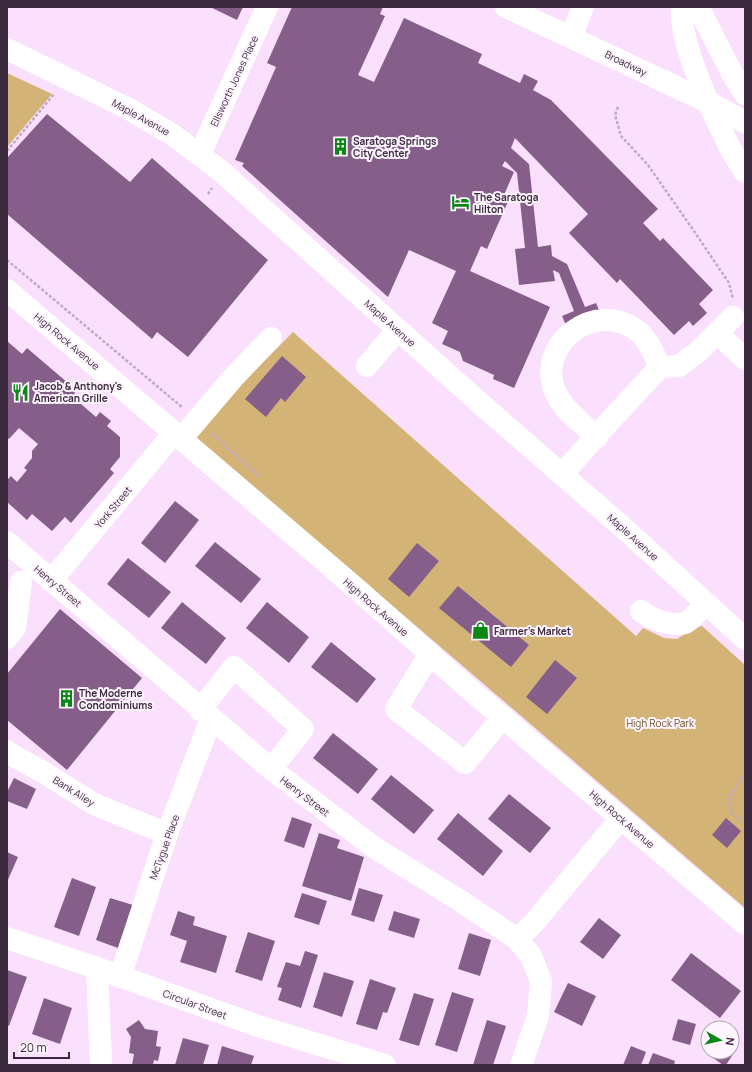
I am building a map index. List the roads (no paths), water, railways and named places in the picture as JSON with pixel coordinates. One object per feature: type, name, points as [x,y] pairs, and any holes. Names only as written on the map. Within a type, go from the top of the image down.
[{"type":"main road","name":"Ellsworth Jones Place","points":[[200,154],[268,7]]},
{"type":"main road","name":"Broadway","points":[[506,7],[571,36],[708,102],[745,122]]},
{"type":"main road","points":[[571,36],[583,7]]},
{"type":"main road","points":[[682,7],[681,18],[693,64],[708,102],[732,152],[745,172]]},
{"type":"main road","points":[[698,7],[732,73],[745,94]]},
{"type":"main road","name":"Maple Avenue","points":[[7,48],[129,109],[173,135],[200,154],[745,639]]},
{"type":"main road","name":"High Rock Avenue","points":[[7,290],[745,924]]},
{"type":"main road","points":[[562,475],[580,453],[660,367],[679,366],[699,351],[733,317]]},
{"type":"main road","points":[[597,436],[564,406],[554,386],[552,374],[556,352],[570,333],[579,326],[589,322],[610,320],[621,322],[640,333],[647,341],[660,367]]},
{"type":"main road","points":[[367,366],[397,330]]},
{"type":"main road","points":[[716,333],[745,359]]},
{"type":"main road","name":"York Street","points":[[52,581],[178,436],[271,338]]},
{"type":"main road","name":"Henry Street","points":[[7,542],[21,573],[52,581],[271,769],[375,848],[459,900],[517,939],[530,956],[541,981],[538,1016],[521,1065]]},
{"type":"main road","points":[[7,638],[15,628],[21,573]]},
{"type":"main road","points":[[641,611],[672,625],[686,623],[706,603]]},
{"type":"main road","points":[[430,654],[396,709],[465,763],[503,717]]},
{"type":"main road","name":"McTygue Place","points":[[120,977],[206,714],[234,667],[303,729],[271,769]]},
{"type":"main road","name":"Bank Alley","points":[[7,751],[94,804],[167,834]]},
{"type":"main road","points":[[517,939],[532,924],[621,818]]},
{"type":"main road","name":"Circular Street","points":[[7,938],[97,968],[258,1026],[385,1065]]},
{"type":"main road","points":[[97,968],[101,1065]]},
{"type":"place","name":"Saratoga Springs City Center","points":[[340,147]]},
{"type":"place","name":"The Saratoga Hilton","points":[[461,203]]},
{"type":"place","name":"Jacob & Anthony's American Grille","points":[[21,392]]},
{"type":"place","name":"Farmer's Market","points":[[481,631]]},
{"type":"place","name":"The Moderne Condominiums","points":[[66,699]]},
{"type":"park label","name":"High Rock Park","points":[[660,723]]}]
